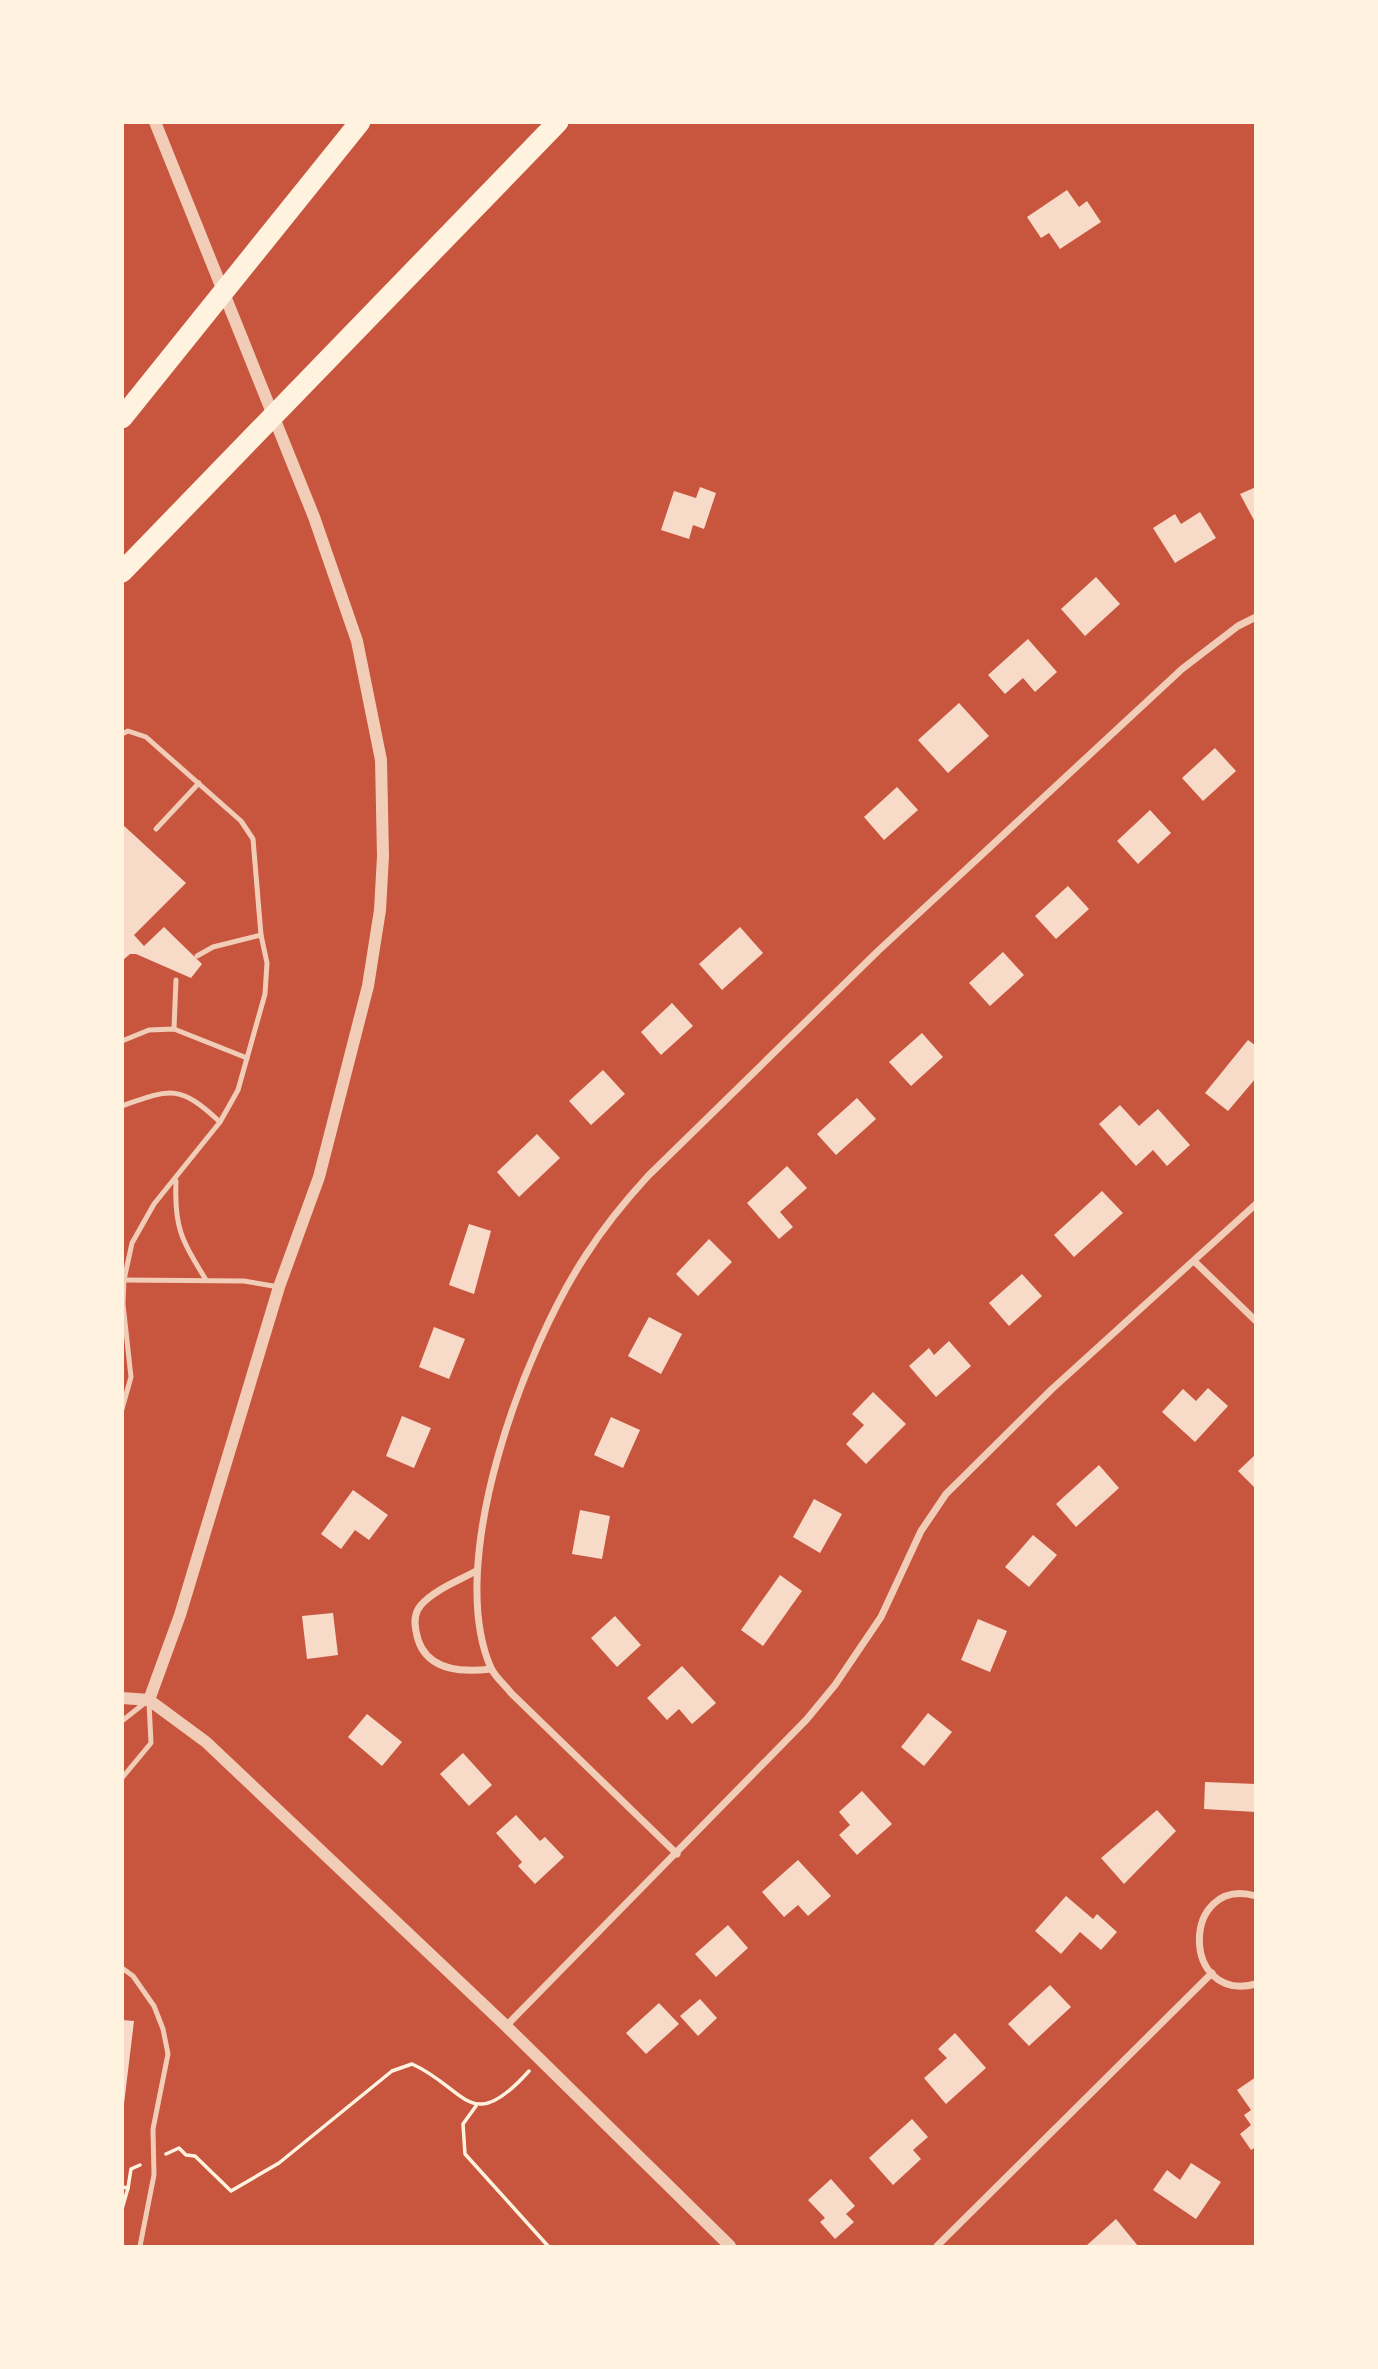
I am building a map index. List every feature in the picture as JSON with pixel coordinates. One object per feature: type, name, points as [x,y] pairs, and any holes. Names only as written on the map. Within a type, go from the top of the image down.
[{"type":"highway","points":[[122,418],[360,122]]},
{"type":"highway","points":[[122,572],[558,122]]},
{"type":"street","points":[[149,1700],[180,1615],[279,1287],[319,1177],[368,986],[380,910],[383,856],[381,760],[364,669],[336,576],[155,122]]},
{"type":"street","points":[[677,1854],[511,1693],[491,1669],[479,1621],[476,1571],[481,1526],[515,1401],[567,1289],[584,1257],[616,1212],[648,1175],[878,951],[1182,669],[1238,626],[1255,617]]},
{"type":"street","points":[[506,2026],[807,1719],[835,1685],[881,1618],[920,1531],[946,1494],[1052,1389],[1255,1204]]},
{"type":"street","points":[[1194,1261],[1255,1321]]},
{"type":"street","points":[[476,1571],[424,1602],[415,1616],[415,1629],[419,1645],[427,1657],[441,1666],[464,1672],[491,1669]]},
{"type":"street","points":[[122,1698],[149,1700],[206,1742],[506,2026],[730,2246]]},
{"type":"street","points":[[1255,1896],[1238,1894],[1225,1898],[1206,1914],[1200,1925],[1199,1951],[1212,1973],[1235,1985],[1255,1983]]},
{"type":"street","points":[[937,2246],[1212,1973]]},
{"type":"lane","points":[[122,734],[128,731],[146,737],[241,821],[253,839],[261,935],[267,963],[265,994],[238,1090],[220,1122],[176,1181],[154,1204],[132,1243],[124,1280],[131,1377],[122,1409]]},
{"type":"lane","points":[[156,829],[200,783]]},
{"type":"lane","points":[[197,956],[213,947],[261,935]]},
{"type":"lane","points":[[174,1029],[176,980]]},
{"type":"lane","points":[[122,1041],[149,1030],[174,1029],[247,1058]]},
{"type":"lane","points":[[122,1106],[162,1091],[185,1094],[220,1122]]},
{"type":"lane","points":[[176,1181],[174,1215],[184,1242],[205,1280]]},
{"type":"lane","points":[[124,1280],[205,1280],[279,1287]]},
{"type":"lane","points":[[122,1721],[149,1700]]},
{"type":"lane","points":[[122,1778],[151,1742],[149,1700]]},
{"type":"lane","points":[[122,1968],[133,1976],[154,2006],[163,2029],[168,2054],[153,2129],[154,2175],[140,2246]]},
{"type":"path","points":[[122,2209],[131,2169],[179,2148],[186,2155],[195,2156],[231,2191],[300,2148],[392,2071],[412,2064],[430,2072],[461,2099],[476,2105],[489,2104],[540,2059]]},
{"type":"path","points":[[476,2105],[463,2124],[465,2154],[548,2246]]},
{"type":"building","points":[[1067,190],[1079,207],[1087,201],[1101,222],[1060,249],[1049,233],[1041,238],[1027,217]]},
{"type":"building","points":[[700,487],[716,493],[704,529],[693,525],[689,539],[661,530],[674,491],[696,498]]},
{"type":"building","points":[[1256,487],[1256,524],[1240,494]]},
{"type":"building","points":[[1200,512],[1216,538],[1175,563],[1153,528],[1175,514],[1181,524]]},
{"type":"building","points":[[1096,577],[1120,604],[1085,636],[1061,609]]},
{"type":"building","points":[[1028,639],[1057,672],[1035,692],[1023,678],[1005,694],[988,675]]},
{"type":"building","points":[[959,703],[989,736],[948,773],[918,740]]},
{"type":"building","points":[[1215,748],[1236,771],[1203,801],[1182,778]]},
{"type":"building","points":[[897,787],[918,810],[884,840],[864,817]]},
{"type":"building","points":[[1150,810],[1171,833],[1138,864],[1117,841]]},
{"type":"building","points":[[122,824],[186,883],[134,935],[144,946],[164,927],[202,964],[191,978],[136,954],[130,954],[122,961]]},
{"type":"building","points":[[1068,886],[1089,909],[1056,939],[1035,916]]},
{"type":"building","points":[[740,927],[763,953],[722,990],[699,964]]},
{"type":"building","points":[[1003,952],[1024,975],[990,1006],[969,983]]},
{"type":"building","points":[[672,1003],[693,1026],[661,1055],[641,1032]]},
{"type":"building","points":[[922,1033],[943,1057],[911,1086],[889,1062]]},
{"type":"building","points":[[1248,1040],[1256,1046],[1256,1078],[1228,1111],[1205,1093]]},
{"type":"building","points":[[603,1070],[625,1094],[591,1125],[569,1101]]},
{"type":"building","points":[[857,1098],[876,1119],[836,1155],[817,1134]]},
{"type":"building","points":[[1120,1105],[1139,1126],[1158,1109],[1190,1145],[1167,1166],[1153,1150],[1136,1166],[1099,1124]]},
{"type":"building","points":[[537,1134],[560,1158],[519,1197],[497,1172]]},
{"type":"building","points":[[787,1166],[807,1188],[780,1212],[793,1227],[779,1239],[747,1203]]},
{"type":"building","points":[[1102,1191],[1123,1213],[1074,1257],[1054,1235]]},
{"type":"building","points":[[469,1224],[491,1231],[474,1294],[449,1285]]},
{"type":"building","points":[[709,1239],[732,1262],[698,1296],[676,1274]]},
{"type":"building","points":[[1022,1274],[1042,1296],[1009,1326],[989,1303]]},
{"type":"building","points":[[649,1317],[682,1334],[661,1374],[628,1356]]},
{"type":"building","points":[[434,1327],[465,1339],[449,1379],[419,1367]]},
{"type":"building","points":[[949,1341],[971,1366],[936,1397],[909,1366],[929,1348],[934,1355]]},
{"type":"building","points":[[1208,1388],[1228,1406],[1195,1442],[1162,1412],[1183,1389],[1196,1401]]},
{"type":"building","points":[[873,1392],[906,1424],[866,1464],[846,1444],[864,1425],[852,1414]]},
{"type":"building","points":[[402,1416],[431,1428],[414,1468],[386,1456]]},
{"type":"building","points":[[611,1417],[640,1430],[623,1468],[594,1455]]},
{"type":"building","points":[[1256,1454],[1256,1489],[1238,1471]]},
{"type":"building","points":[[1099,1465],[1119,1488],[1076,1527],[1056,1504]]},
{"type":"building","points":[[353,1490],[388,1515],[369,1540],[355,1530],[341,1549],[321,1534]]},
{"type":"building","points":[[814,1499],[842,1514],[820,1553],[793,1537]]},
{"type":"building","points":[[580,1510],[610,1516],[602,1559],[572,1554]]},
{"type":"building","points":[[1033,1535],[1057,1555],[1029,1587],[1005,1567]]},
{"type":"building","points":[[780,1575],[802,1591],[763,1646],[741,1630]]},
{"type":"building","points":[[333,1613],[338,1655],[307,1659],[302,1616]]},
{"type":"building","points":[[615,1616],[641,1645],[617,1667],[591,1638]]},
{"type":"building","points":[[978,1619],[1007,1631],[990,1672],[961,1660]]},
{"type":"building","points":[[682,1666],[716,1703],[692,1724],[679,1709],[667,1720],[647,1698]]},
{"type":"building","points":[[928,1713],[952,1732],[924,1766],[901,1747]]},
{"type":"building","points":[[367,1714],[402,1742],[382,1766],[348,1737]]},
{"type":"building","points":[[463,1753],[492,1785],[469,1806],[440,1774]]},
{"type":"building","points":[[1205,1782],[1256,1784],[1256,1812],[1204,1809]]},
{"type":"building","points":[[862,1791],[892,1824],[857,1855],[839,1835],[850,1825],[839,1812]]},
{"type":"building","points":[[1157,1810],[1176,1831],[1124,1884],[1101,1858]]},
{"type":"building","points":[[516,1815],[540,1841],[545,1837],[564,1857],[535,1884],[518,1866],[522,1862],[496,1833]]},
{"type":"building","points":[[798,1860],[831,1896],[808,1916],[798,1905],[784,1917],[762,1892]]},
{"type":"building","points":[[1066,1896],[1093,1919],[1097,1914],[1117,1932],[1101,1950],[1080,1932],[1061,1954],[1035,1931]]},
{"type":"building","points":[[728,1925],[748,1948],[716,1977],[695,1954]]},
{"type":"building","points":[[1050,1985],[1071,2007],[1029,2046],[1008,2024]]},
{"type":"building","points":[[700,1999],[717,2018],[698,2036],[680,2016]]},
{"type":"building","points":[[659,2003],[679,2024],[646,2054],[626,2033]]},
{"type":"building","points":[[122,2020],[134,2021],[124,2104],[122,2104]]},
{"type":"building","points":[[955,2033],[986,2068],[946,2104],[924,2078],[947,2058],[938,2049]]},
{"type":"building","points":[[1256,2077],[1256,2147],[1251,2150],[1240,2134],[1251,2125],[1244,2115],[1251,2110],[1237,2090]]},
{"type":"building","points":[[912,2119],[928,2137],[913,2150],[921,2159],[893,2185],[869,2158]]},
{"type":"building","points":[[1191,2163],[1221,2182],[1196,2219],[1153,2190],[1167,2170],[1180,2180]]},
{"type":"building","points":[[831,2179],[855,2206],[846,2214],[854,2222],[835,2239],[820,2222],[825,2218],[808,2200]]},
{"type":"building","points":[[1116,2219],[1138,2246],[1086,2246]]}]
